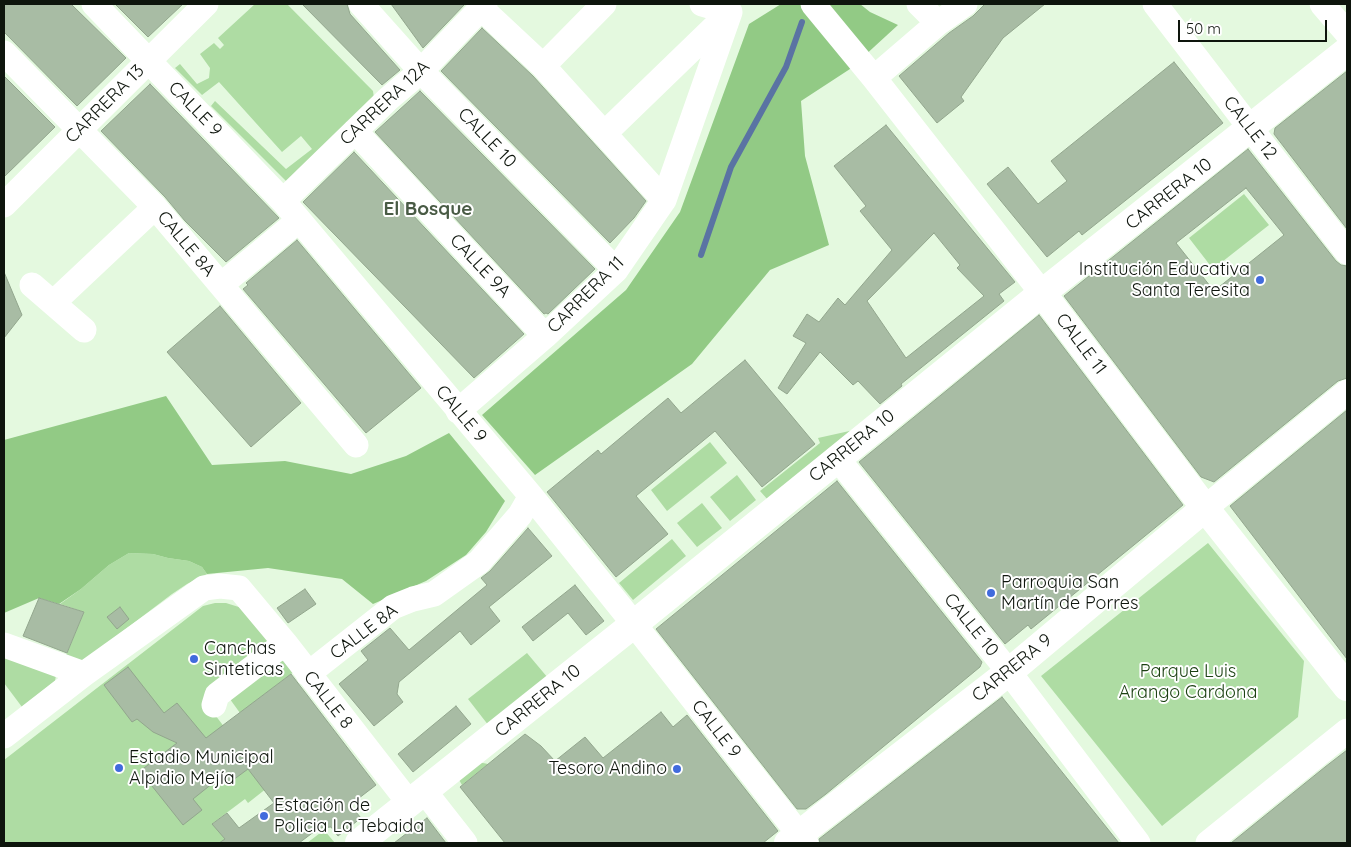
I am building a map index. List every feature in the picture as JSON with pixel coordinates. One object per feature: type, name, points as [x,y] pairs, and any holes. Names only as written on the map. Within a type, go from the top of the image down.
[{"type":"main road","name":"CARRERA 10","points":[[360,843],[634,624],[1042,293],[1347,51]]},
{"type":"main road","name":"CALLE 11","points":[[1042,293],[1205,508],[1347,687]]},
{"type":"main road","name":"CARRERA 9","points":[[798,840],[1009,672],[1205,508]]},
{"type":"street","name":"CALLE 9","points":[[94,4],[283,201],[531,496],[634,624],[798,840]]},
{"type":"street","name":"CARRERA 13","points":[[6,197],[80,129],[206,4]]},
{"type":"street","name":"CALLE 10","points":[[361,4],[421,71],[616,270]]},
{"type":"street","points":[[543,66],[604,4]]},
{"type":"street","points":[[702,4],[737,8]]},
{"type":"street","name":"CALLE 11","points":[[813,4],[874,78],[1042,293]]},
{"type":"street","points":[[919,4],[938,23]]},
{"type":"street","points":[[874,78],[938,23],[965,4]]},
{"type":"street","name":"CALLE 12","points":[[1155,4],[1347,252]]},
{"type":"street","points":[[1322,4],[1347,33]]},
{"type":"street","name":"CARRERA 12A","points":[[283,201],[388,99],[421,71],[483,6]]},
{"type":"street","points":[[483,6],[543,66],[664,200]]},
{"type":"street","points":[[604,134],[737,8]]},
{"type":"street","name":"CARRERA 11","points":[[458,411],[545,336],[616,270],[664,200],[737,8]]},
{"type":"street","name":"CALLE 8A","points":[[4,53],[155,207],[356,445]]},
{"type":"street","name":"CALLE 9A","points":[[355,131],[545,336]]},
{"type":"street","points":[[53,303],[155,207]]},
{"type":"street","points":[[221,285],[298,220]]},
{"type":"street","points":[[32,285],[84,330]]},
{"type":"street","name":"CARRERA 9","points":[[1205,508],[1347,392]]},
{"type":"street","name":"CALLE 10","points":[[837,458],[1009,672],[1138,843]]},
{"type":"street","name":"CALLE 8A","points":[[308,674],[392,607],[434,594],[479,562],[520,515],[531,496]]},
{"type":"street","name":"CALLE 8","points":[[84,674],[204,588],[220,586],[240,588],[308,674],[417,798],[465,843]]},
{"type":"street","points":[[214,705],[217,695],[285,643]]},
{"type":"street","points":[[4,645],[84,674]]},
{"type":"street","points":[[4,736],[84,674]]},
{"type":"street","points":[[1208,843],[1347,731]]},
{"type":"green space","points":[[255,4],[287,4],[373,91],[374,98],[288,183],[211,106],[215,101],[286,169],[312,149],[301,136],[282,152],[219,82],[202,95],[175,68],[180,64],[197,84],[209,78],[210,68],[200,54],[214,43],[220,49],[224,45],[218,38]]},
{"type":"green space","points":[[781,4],[860,4],[870,12],[898,25],[850,69],[801,101],[805,156],[829,245],[770,270],[692,364],[535,475],[482,415],[626,290],[680,212],[749,24]]},
{"type":"green space","points":[[1244,194],[1269,225],[1213,269],[1189,238]]},
{"type":"green space","points":[[166,396],[212,465],[285,461],[351,474],[406,456],[449,433],[505,501],[486,532],[466,555],[426,581],[373,604],[342,579],[268,568],[207,574],[202,567],[189,561],[153,554],[129,553],[109,565],[81,589],[59,604],[39,598],[4,613],[4,440]]},
{"type":"green space","points":[[854,430],[768,500],[760,491],[820,443],[818,438]]},
{"type":"green space","points":[[710,442],[727,463],[667,511],[651,490]]},
{"type":"green space","points":[[737,475],[756,500],[730,521],[710,497]]},
{"type":"green space","points":[[702,503],[722,528],[697,547],[677,523]]},
{"type":"green space","points":[[672,539],[686,556],[633,600],[619,583]]},
{"type":"green space","name":"Parque Luis Arango Cardona","points":[[1208,543],[1304,661],[1298,717],[1162,826],[1041,676]]},
{"type":"green space","points":[[129,553],[153,554],[189,561],[202,567],[207,574],[172,594],[81,663],[65,658],[84,612],[60,604],[109,565]]},
{"type":"green space","name":"Estadio Municipal Alpidio Mejía","points":[[226,603],[242,608],[272,646],[203,699],[247,757],[281,777],[248,803],[245,799],[213,823],[228,843],[4,843],[4,760],[203,606]]},
{"type":"green space","points":[[527,653],[548,678],[489,726],[468,699]]},
{"type":"green space","points":[[4,655],[56,675],[55,681],[22,707],[4,683]]},
{"type":"green space","points":[[275,660],[287,661],[295,671],[240,713],[227,695]]},
{"type":"green space","points":[[478,762],[488,764],[462,785],[458,778]]},
{"type":"green space","points":[[324,830],[335,843],[307,843]]},
{"type":"building","points":[[4,4],[71,4],[126,58],[77,106],[4,32]]},
{"type":"building","points":[[115,4],[183,4],[148,37]]},
{"type":"building","points":[[302,4],[347,4],[350,14],[400,70],[382,85]]},
{"type":"building","points":[[391,4],[465,4],[423,48]]},
{"type":"building","points":[[985,4],[1045,4],[1003,38],[961,97],[964,101],[937,123],[899,76]]},
{"type":"building","points":[[482,28],[533,76],[646,201],[634,218],[610,243],[441,71]]},
{"type":"building","points":[[1174,62],[1223,123],[1082,235],[1079,231],[1047,257],[987,184],[1008,167],[1038,204],[1067,181],[1051,161]]},
{"type":"building","points":[[1347,71],[1347,229],[1274,134],[1275,128]]},
{"type":"building","points":[[4,76],[55,127],[4,177]]},
{"type":"building","points":[[150,84],[279,218],[226,262],[101,131]]},
{"type":"building","points":[[420,91],[595,269],[548,314],[544,314],[375,132]]},
{"type":"building","points":[[886,125],[1015,282],[999,294],[1004,301],[901,384],[902,386],[880,404],[858,381],[853,385],[820,352],[787,394],[778,388],[806,343],[793,336],[807,314],[819,322],[838,298],[845,305],[892,250],[860,211],[866,206],[834,166]],"holes":[[[934,233],[960,265],[957,268],[984,296],[906,358],[867,301]]]},
{"type":"building","points":[[1248,149],[1336,261],[1341,265],[1347,266],[1347,378],[1338,381],[1214,482],[1201,477],[1064,296]],"holes":[[[1246,188],[1284,235],[1214,291],[1176,243]]]},
{"type":"building","points":[[354,152],[524,334],[474,378],[303,202]]},
{"type":"building","points":[[297,240],[421,388],[366,433],[243,289],[248,285],[246,283]]},
{"type":"building","points":[[4,272],[22,315],[4,338]]},
{"type":"building","points":[[220,306],[301,403],[251,447],[167,352]]},
{"type":"building","points":[[1039,315],[1183,505],[1031,629],[1028,625],[1005,644],[859,462]]},
{"type":"building","points":[[745,360],[815,444],[762,487],[715,431],[636,496],[668,534],[616,577],[547,492],[598,450],[601,454],[668,398],[681,413]]},
{"type":"building","points":[[1347,410],[1347,659],[1230,506]]},
{"type":"building","points":[[837,481],[982,662],[980,667],[826,794],[806,809],[797,809],[656,629]]},
{"type":"building","points":[[528,528],[552,556],[489,607],[500,621],[471,645],[460,631],[399,682],[397,694],[403,702],[374,726],[339,684],[368,660],[361,651],[390,628],[409,650],[487,585],[481,578],[490,571]]},
{"type":"building","points":[[575,585],[604,621],[586,635],[568,613],[533,641],[522,627]]},
{"type":"building","points":[[305,589],[316,604],[288,623],[277,608]]},
{"type":"building","points":[[39,598],[84,612],[67,653],[23,636]]},
{"type":"building","points":[[120,607],[129,619],[117,629],[107,617]]},
{"type":"building","points":[[128,667],[164,713],[177,703],[206,738],[291,674],[376,785],[350,805],[361,818],[338,836],[331,827],[319,828],[299,843],[219,843],[225,839],[212,824],[227,813],[239,828],[274,803],[248,769],[229,783],[223,775],[193,799],[202,810],[183,825],[140,771],[177,743],[153,732],[137,719],[132,722],[104,685]]},
{"type":"building","points":[[1002,697],[1119,843],[820,843],[819,839]]},
{"type":"building","points":[[456,706],[471,724],[413,772],[398,754]]},
{"type":"building","points":[[661,712],[673,727],[687,715],[778,831],[763,843],[505,843],[460,787],[525,734],[541,746],[555,761],[585,737],[603,758]]},
{"type":"building","points":[[1347,750],[1347,843],[1231,843],[1325,767]]},
{"type":"building","points":[[427,818],[446,843],[394,843],[420,823]]},
{"type":"waterway","points":[[701,255],[731,167],[786,67],[802,22]]},
{"type":"place","name":"Institución Educativa Santa Teresita","points":[[1260,280]]},
{"type":"place","name":"Parroquia San Martín de Porres","points":[[991,593]]},
{"type":"place","name":"Canchas Sinteticas","points":[[194,659]]},
{"type":"place","name":"Estadio Municipal Alpidio Mejía","points":[[119,768]]},
{"type":"place","name":"Tesoro Andino","points":[[677,769]]},
{"type":"place","name":"Estación de Policia La Tebaida","points":[[264,816]]},
{"type":"district","name":"El Bosque","points":[[428,209]]}]
